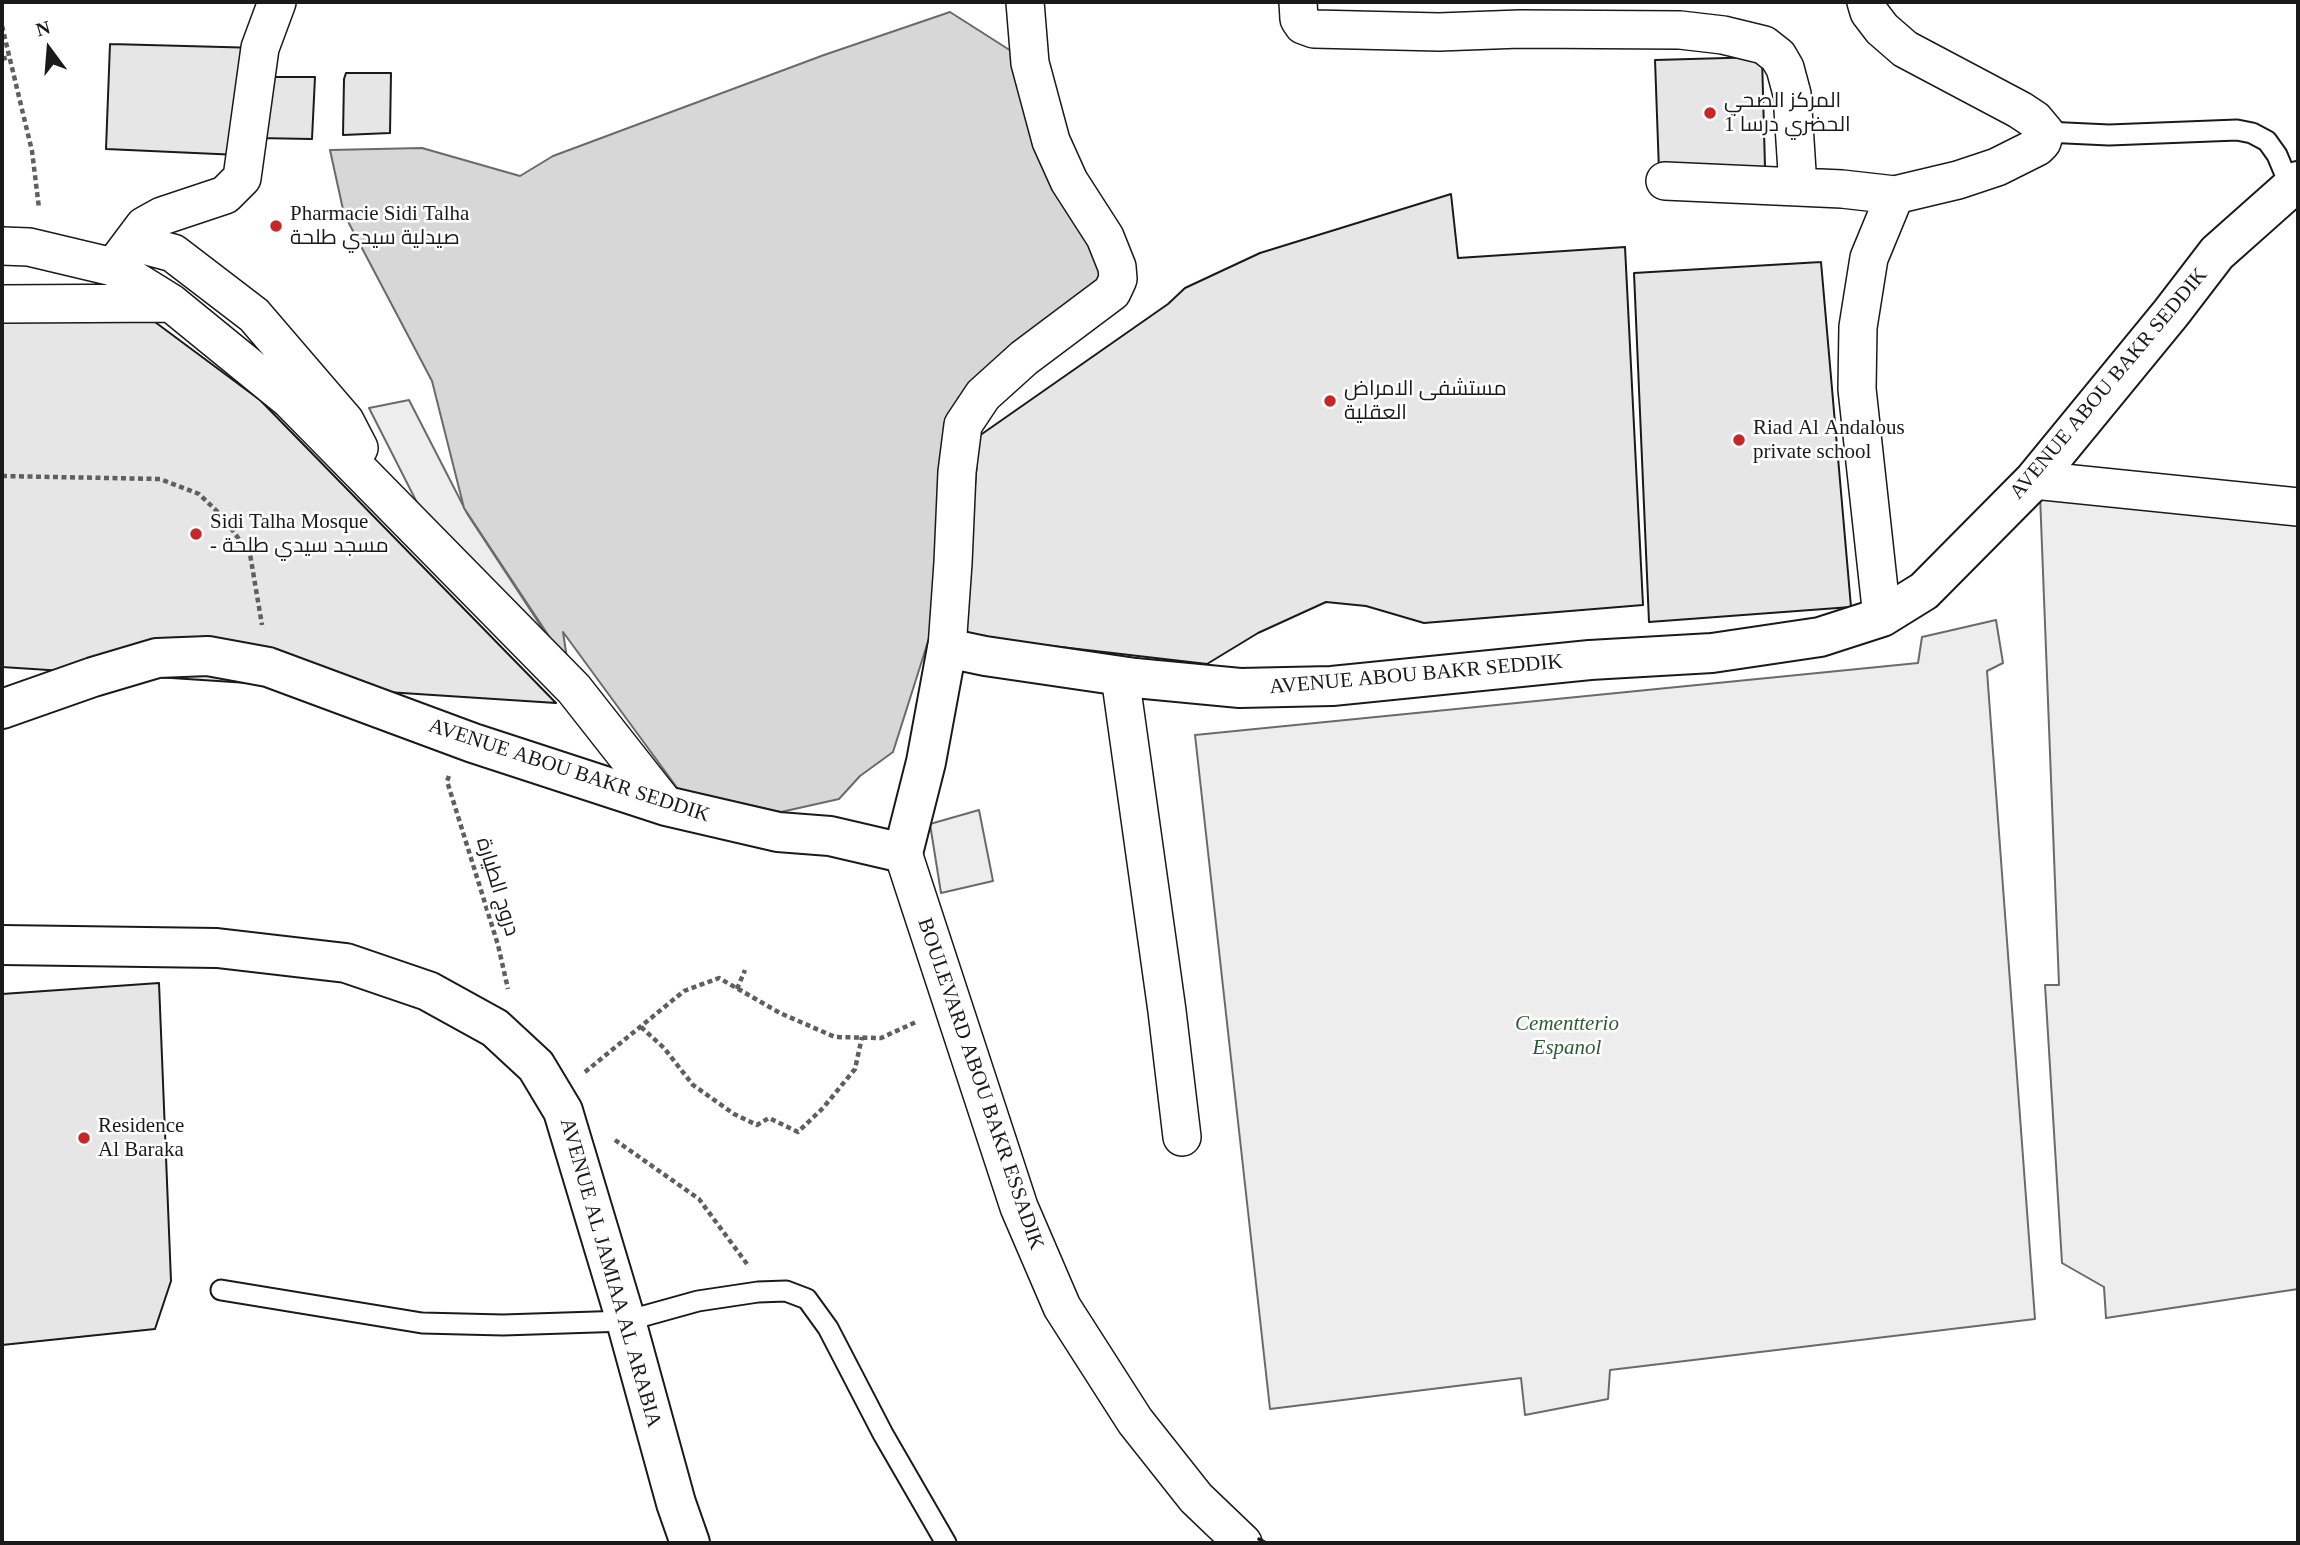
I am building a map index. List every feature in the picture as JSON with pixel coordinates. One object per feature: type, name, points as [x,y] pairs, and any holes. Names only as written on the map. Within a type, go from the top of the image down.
[{"type":"street","points":[[122,255],[144,226],[162,216],[225,195],[242,178],[260,48],[277,2]]},
{"type":"street","points":[[903,853],[926,762],[947,648],[957,472],[963,425],[983,395],[1024,358],[1112,292],[1118,279],[1117,267],[1105,237],[1069,181],[1051,141],[1030,63],[1024,2]]},
{"type":"street","points":[[1298,2],[1299,19],[1303,26],[1314,29],[1439,32],[1520,29],[1679,30],[1723,35],[1764,45],[1778,56],[1785,68],[1792,94],[1798,187]]},
{"type":"street","points":[[1665,181],[1895,195],[1958,180],[1997,167],[2042,142],[2045,132],[2035,120],[1905,49],[1882,29],[1869,12],[1866,2]]},
{"type":"street","name":"AVENUE ABOU BAKR SEDDIK","points":[[947,648],[1120,676],[1240,688],[1332,686],[1590,660],[1712,653],[1820,637],[1882,617],[1924,591],[2034,480],[2217,253],[2294,184]]},
{"type":"street","points":[[1882,617],[1857,389],[1858,327],[1869,258],[1895,195]]},
{"type":"street","points":[[2,246],[122,255],[173,253],[254,316],[345,421],[388,501]]},
{"type":"street","points":[[122,255],[171,303],[290,400],[574,689],[666,806]]},
{"type":"street","points":[[2,304],[171,303]]},
{"type":"street","points":[[2034,480],[2298,507]]},
{"type":"street","name":"AVENUE ABOU BAKR SEDDIK","points":[[2,709],[157,658],[208,656],[268,667],[464,740],[666,806],[778,832],[830,836],[903,853]]},
{"type":"street","points":[[1120,676],[1164,984],[1182,1137]]},
{"type":"street","name":"BOULEVARD ABOU BAKR ESSADIK","points":[[903,853],[1019,1207],[1062,1307],[1135,1421],[1196,1498],[1243,1543]]},
{"type":"street","name":"AVENUE AL JAMIAA AL ARABIA","points":[[2,945],[217,947],[346,963],[428,991],[495,1028],[536,1066],[563,1111],[626,1321],[676,1503],[690,1543]]},
{"type":"lane","points":[[2045,132],[2109,135],[2237,130],[2252,133],[2267,141],[2294,184]]},
{"type":"lane","points":[[221,1290],[422,1323],[503,1325],[626,1321],[698,1301],[758,1292],[786,1291],[807,1299],[828,1328],[883,1434],[946,1543]]},
{"type":"path","points":[[2,26],[32,151],[45,251]]},
{"type":"path","points":[[2,59],[9,57]]},
{"type":"path","points":[[2,476],[160,479],[199,494],[222,516],[250,554],[268,667]]},
{"type":"path","name":"دروج الطيارة","points":[[464,740],[447,781],[498,945],[514,1016],[517,1049]]},
{"type":"path","points":[[737,989],[745,970]]},
{"type":"path","points":[[554,1096],[684,990],[719,978],[780,1013],[835,1037],[881,1038],[952,1006]]},
{"type":"path","points":[[641,1027],[664,1048],[693,1086],[734,1114],[757,1125],[769,1118],[797,1132],[824,1108],[855,1069],[862,1037]]},
{"type":"path","points":[[608,1134],[699,1199],[745,1261],[758,1292]]},
{"type":"shaded area","points":[[950,12],[1030,63],[1118,279],[958,398],[932,629],[893,752],[860,776],[839,799],[781,812],[678,789],[563,632],[568,665],[464,508],[432,381],[344,214],[330,150],[422,148],[520,176],[553,156],[824,55]]},
{"type":"shaded area","points":[[409,400],[468,515],[558,652],[437,542],[369,408]]},
{"type":"shaded area","points":[[2040,495],[2298,525],[2298,1289],[2106,1318],[2104,1287],[2062,1263],[2045,985],[2059,985]]},
{"type":"shaded area","name":"Cementterio Espanol","points":[[1996,620],[2003,663],[1987,671],[2035,1319],[1610,1370],[1608,1399],[1525,1415],[1521,1378],[1270,1409],[1195,735],[1918,663],[1922,637]]},
{"type":"shaded area","points":[[979,810],[993,881],[941,893],[930,824]]},
{"type":"building","points":[[110,44],[260,48],[239,155],[106,149]]},
{"type":"building","name":"المركز الصحي الحضري درسا 1","points":[[1762,57],[1765,167],[1659,171],[1655,60]]},
{"type":"building","points":[[346,73],[391,73],[390,133],[343,135]]},
{"type":"building","points":[[267,77],[315,77],[312,139],[257,138]]},
{"type":"building","name":"مستشفى الامراض العقلية","points":[[1451,194],[1458,258],[1625,247],[1643,605],[1424,623],[1366,606],[1326,602],[1258,633],[1207,664],[966,636],[967,583],[979,436],[1168,304],[1185,288],[1260,253]]},
{"type":"building","name":"Riad Al Andalous private school","points":[[1821,262],[1851,607],[1649,622],[1634,273]]},
{"type":"building","name":"Sidi Talha Mosque - مسجد سيدي طلحة","points":[[2,319],[155,322],[260,400],[556,703],[2,667]]},
{"type":"building","name":"Residence Al Baraka","points":[[159,983],[171,1281],[155,1329],[2,1345],[2,994]]},
{"type":"wall","points":[[1259,1539],[1266,1543]]},
{"type":"place","name":"المركز الصحي الحضري درسا 1","points":[[1710,113]]},
{"type":"place","name":"Pharmacie Sidi Talha صيدلية سيدي طلحة","points":[[276,226]]},
{"type":"place","name":"مستشفى الامراض العقلية","points":[[1330,401]]},
{"type":"place","name":"Riad Al Andalous private school","points":[[1739,440]]},
{"type":"place","name":"Sidi Talha Mosque - مسجد سيدي طلحة","points":[[196,534]]},
{"type":"place","name":"Residence Al Baraka","points":[[84,1138]]}]
